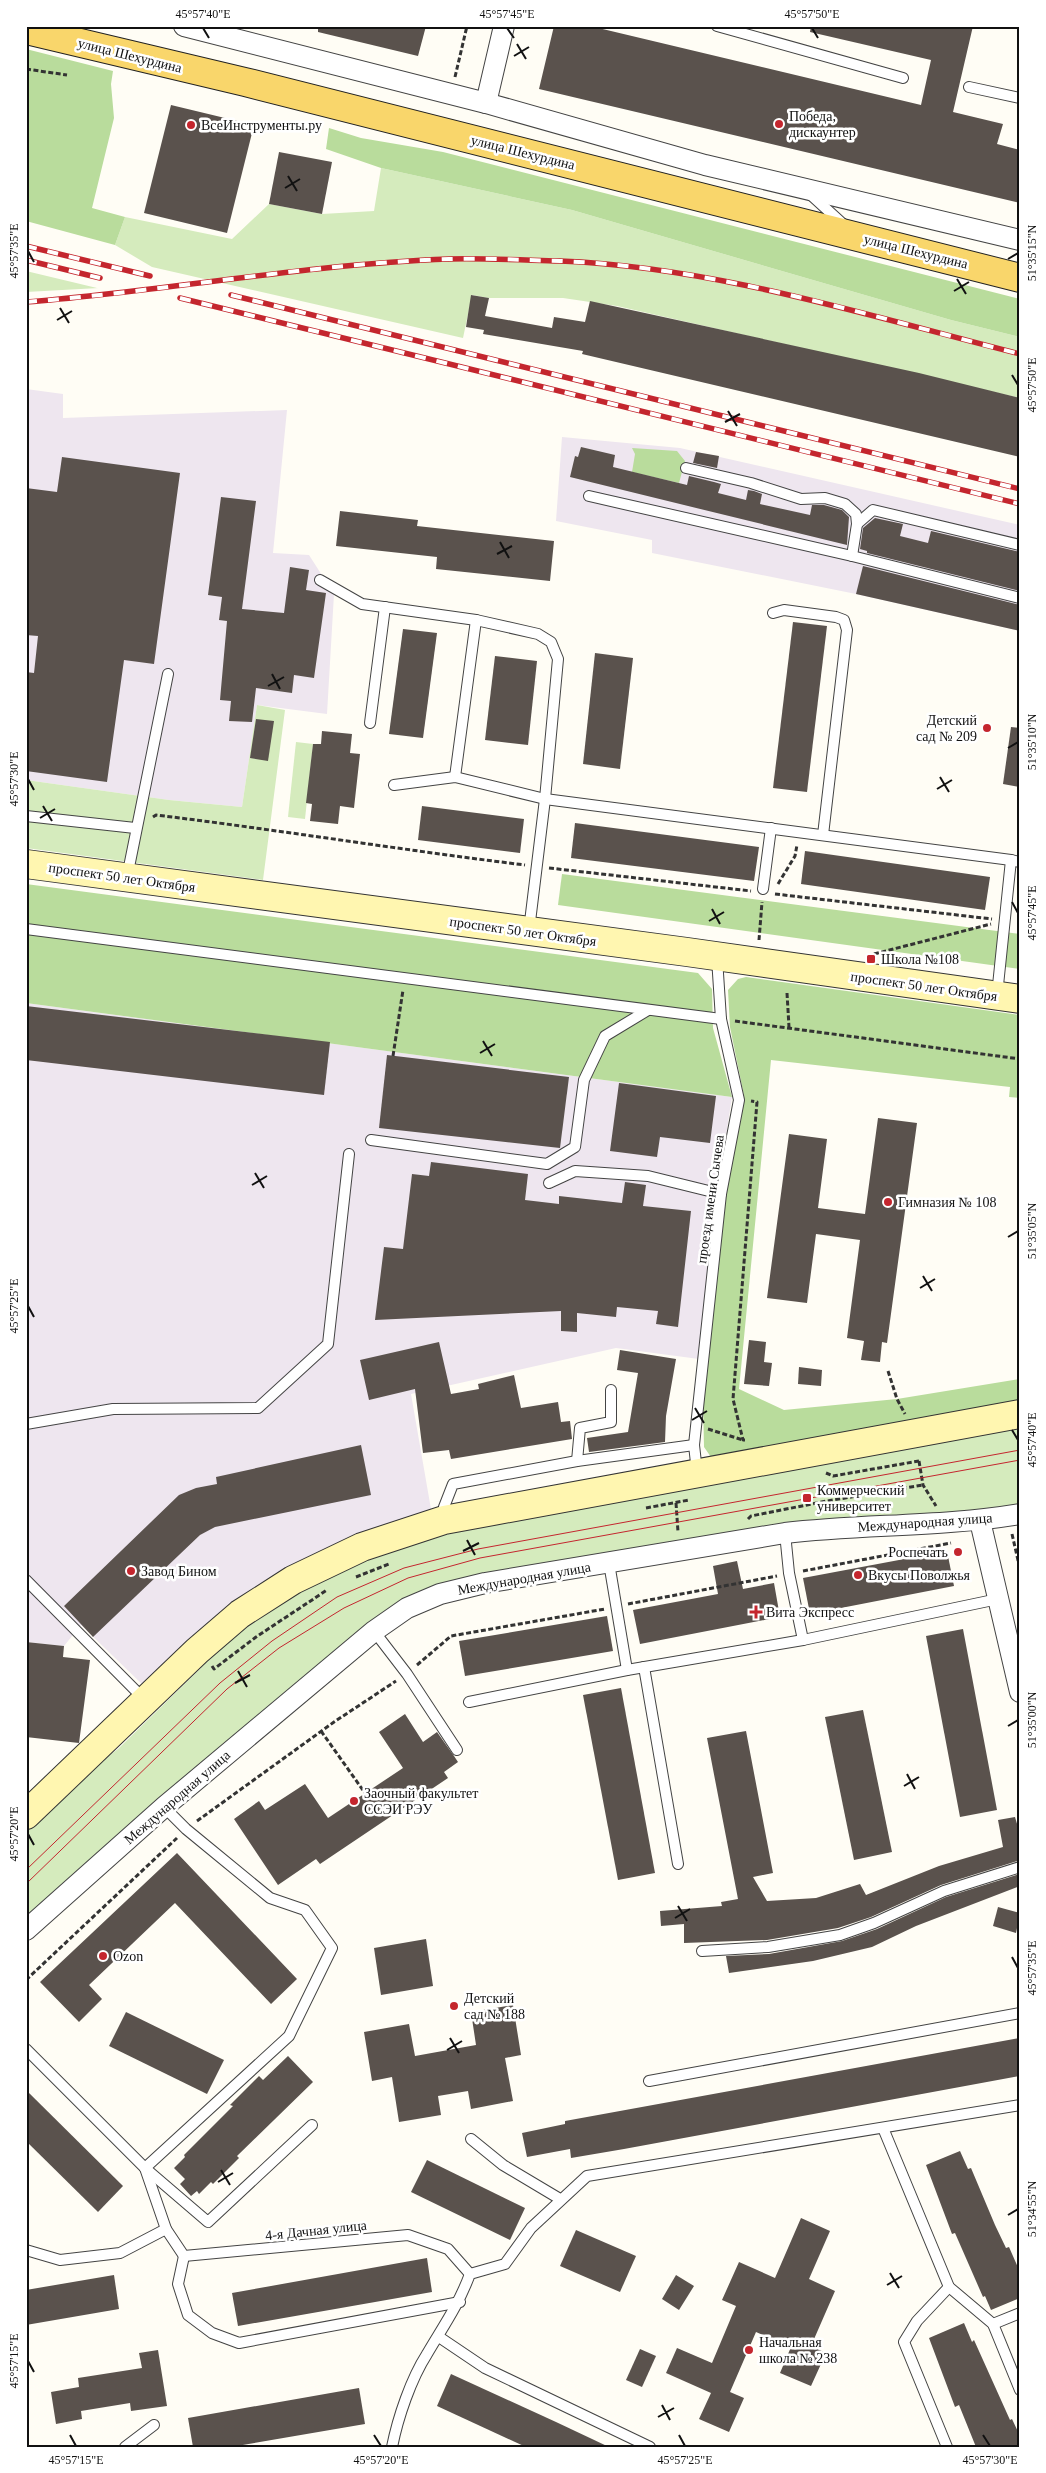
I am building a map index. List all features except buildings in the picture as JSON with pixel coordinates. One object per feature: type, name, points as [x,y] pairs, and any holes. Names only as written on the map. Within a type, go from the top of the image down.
[{"type":"main road","name":"улица Шехурдина","points":[[26,30],[1020,278]]},
{"type":"street","points":[[184,26],[486,103],[705,164],[1020,240]]},
{"type":"street","points":[[486,103],[504,26]]},
{"type":"street","name":"проспект 50 лет Октября","points":[[26,864],[1008,998]]},
{"type":"street","points":[[26,1815],[197,1651],[240,1614],[293,1580],[362,1547],[444,1520],[687,1488],[904,1426],[1020,1414]]},
{"type":"street","points":[[980,1520],[1020,1692]]},
{"type":"street","name":"Международная улица","points":[[26,1930],[164,1807],[374,1631],[408,1608],[440,1594],[485,1583],[785,1533],[826,1528],[947,1524],[980,1520],[1015,1522]]},
{"type":"lane","points":[[717,26],[903,78]]},
{"type":"lane","points":[[969,87],[1020,98]]},
{"type":"lane","points":[[805,189],[855,236]]},
{"type":"lane","points":[[686,468],[752,483],[801,499],[825,498],[845,504],[856,514],[857,524],[852,556]]},
{"type":"lane","points":[[589,496],[852,556],[1020,598]]},
{"type":"lane","points":[[857,524],[873,510],[1020,545]]},
{"type":"lane","points":[[320,580],[362,604],[476,620],[538,634],[552,642],[558,659],[545,800],[528,931]]},
{"type":"lane","points":[[370,723],[385,607]]},
{"type":"lane","points":[[773,613],[784,610],[836,617],[844,620],[846,625],[823,835]]},
{"type":"lane","points":[[455,777],[476,620]]},
{"type":"lane","points":[[126,878],[168,674]]},
{"type":"lane","points":[[394,785],[455,777],[545,800],[1016,861],[1004,921],[1008,998]]},
{"type":"lane","points":[[26,816],[135,828]]},
{"type":"lane","points":[[762,892],[770,828]]},
{"type":"lane","points":[[26,929],[405,980],[721,1019]]},
{"type":"lane","name":"проезд имени Сычева","points":[[687,1488],[697,1426],[721,1194],[739,1100],[721,1019],[717,958]]},
{"type":"lane","points":[[371,1140],[546,1164],[574,1147],[584,1080],[604,1036],[648,1010]]},
{"type":"lane","points":[[26,1424],[113,1409],[258,1408],[328,1344],[349,1154]]},
{"type":"lane","points":[[549,1183],[575,1171],[648,1176],[721,1194]]},
{"type":"lane","points":[[577,1462],[580,1428],[611,1422],[611,1390]]},
{"type":"lane","points":[[444,1520],[444,1507],[453,1484],[577,1462],[694,1445]]},
{"type":"lane","points":[[785,1533],[789,1573],[803,1640]]},
{"type":"lane","points":[[609,1563],[627,1670]]},
{"type":"lane","points":[[26,1580],[146,1701]]},
{"type":"lane","points":[[469,1702],[627,1670],[803,1640],[998,1599]]},
{"type":"lane","points":[[374,1631],[407,1674],[457,1750]]},
{"type":"lane","points":[[644,1667],[678,1864]]},
{"type":"lane","points":[[145,2168],[289,2036],[332,1948],[305,1910],[270,1898],[186,1829],[164,1807]]},
{"type":"lane","points":[[702,1951],[768,1947],[840,1935],[874,1923],[944,1892],[1020,1867]]},
{"type":"lane","points":[[649,2081],[1020,2013]]},
{"type":"lane","points":[[26,2049],[145,2168],[208,2222],[312,2125]]},
{"type":"lane","points":[[392,2447],[400,2413],[426,2355],[460,2302],[470,2274],[505,2264],[531,2228],[560,2199],[587,2176],[1020,2105]]},
{"type":"lane","points":[[883,2128],[949,2287],[993,2324],[1020,2390]]},
{"type":"lane","points":[[471,2139],[503,2165],[560,2199]]},
{"type":"lane","points":[[145,2168],[166,2229],[184,2256],[178,2284],[188,2315],[212,2333],[239,2343],[460,2302]]},
{"type":"lane","points":[[26,2250],[60,2260],[120,2253],[166,2229]]},
{"type":"lane","name":"4-я Дачная улица","points":[[184,2256],[408,2234],[448,2249],[470,2274]]},
{"type":"lane","points":[[947,2447],[904,2342],[917,2321],[949,2287]]},
{"type":"lane","points":[[993,2324],[1020,2312]]},
{"type":"lane","points":[[439,2337],[485,2368],[650,2447]]},
{"type":"lane","points":[[125,2447],[154,2425]]},
{"type":"path","points":[[455,79],[467,26]]},
{"type":"path","points":[[26,69],[66,75]]},
{"type":"path","points":[[135,828],[156,815],[273,829],[390,849],[1004,921]]},
{"type":"path","points":[[773,894],[795,856],[799,832]]},
{"type":"path","points":[[759,941],[762,892]]},
{"type":"path","points":[[873,955],[1004,921]]},
{"type":"path","points":[[393,1056],[405,980]]},
{"type":"path","points":[[787,993],[789,1028]]},
{"type":"path","points":[[721,1019],[1020,1058]]},
{"type":"path","points":[[739,1100],[757,1102],[733,1399],[743,1440]]},
{"type":"path","points":[[26,1980],[186,1829],[321,1731],[407,1674],[451,1636],[616,1607],[950,1543],[947,1524],[923,1485],[919,1461],[904,1426],[905,1416],[896,1399],[888,1371]]},
{"type":"path","points":[[697,1426],[743,1440],[752,1439]]},
{"type":"path","points":[[817,1469],[834,1476],[919,1461]]},
{"type":"path","points":[[746,1522],[750,1516],[923,1485]]},
{"type":"path","points":[[638,1509],[687,1488]]},
{"type":"path","points":[[679,1539],[687,1488]]},
{"type":"path","points":[[1015,1522],[1020,1569]]},
{"type":"path","points":[[351,1579],[392,1563]]},
{"type":"path","points":[[214,1669],[256,1637],[335,1586]]},
{"type":"path","points":[[321,1731],[365,1793]]},
{"type":"shaded area","points":[[26,389],[63,394],[63,418],[287,410],[273,553],[309,555],[334,594],[327,714],[257,705],[242,807],[169,800],[26,780]]},
{"type":"shaded area","points":[[562,437],[680,448],[1020,525],[1020,631],[856,594],[652,553],[652,540],[556,521]]},
{"type":"shaded area","points":[[26,1003],[732,1097],[716,1199],[699,1359],[616,1348],[411,1394],[432,1515],[145,1687],[81,1625],[64,1646],[26,1642]]},
{"type":"green space","points":[[26,49],[113,71],[111,84],[114,118],[92,208],[125,217],[115,245],[26,221]]},
{"type":"green space","points":[[329,128],[361,138],[443,152],[1020,299],[1020,337],[951,320],[572,210],[381,168],[326,149]]},
{"type":"green space","points":[[381,168],[572,210],[951,320],[1020,337],[1020,398],[617,306],[563,298],[489,298],[472,295],[463,338],[152,267],[115,245],[125,217],[232,239],[269,204],[322,214],[374,211]]},
{"type":"green space","points":[[26,271],[97,288],[99,288],[26,292]]},
{"type":"green space","points":[[632,448],[677,451],[685,461],[679,483],[632,472],[635,454]]},
{"type":"green space","points":[[257,705],[285,710],[263,880],[26,848],[26,780],[169,800],[242,807]]},
{"type":"green space","points":[[296,742],[313,744],[305,819],[288,817]]},
{"type":"green space","points":[[562,874],[1020,934],[1020,969],[558,905]]},
{"type":"green space","points":[[26,884],[698,973],[712,989],[713,1028],[732,1097],[26,1003]]},
{"type":"green space","points":[[746,977],[1020,1015],[1020,1098],[1009,1097],[1010,1087],[771,1060],[739,1389],[784,1410],[897,1399],[1020,1379],[1020,1406],[713,1460],[704,1447],[703,1400],[726,1196],[744,1096],[730,1027],[728,990],[738,979]]},
{"type":"green space","points":[[1020,1420],[1020,1506],[981,1512],[786,1524],[485,1573],[438,1584],[403,1600],[26,1918],[26,1832],[93,1767],[118,1749],[201,1668],[205,1655],[246,1623],[358,1558],[453,1527]]},
{"type":"tram line","points":[[26,1870],[220,1683],[272,1641],[337,1597],[404,1568],[478,1549],[1020,1450]]},
{"type":"tram line","points":[[26,1884],[227,1689],[279,1648],[344,1608],[408,1578],[480,1558],[1020,1460]]},
{"type":"railway","points":[[26,246],[150,276]]},
{"type":"railway","points":[[26,302],[343,266],[449,259],[560,261],[618,265],[734,283],[849,309],[1020,354]]},
{"type":"railway","points":[[26,260],[100,278]]},
{"type":"railway","points":[[231,295],[1020,489]]},
{"type":"railway","points":[[180,298],[1020,504]]},
{"type":"place","name":"Победа, дискаунтер","points":[[779,124]]},
{"type":"place","name":"ВсеИнструменты.ру","points":[[191,125]]},
{"type":"place","name":"Детский сад № 209","points":[[987,728]]},
{"type":"place","name":"Школа №108","points":[[871,959]]},
{"type":"place","name":"Гимназия № 108","points":[[888,1202]]},
{"type":"place","name":"Коммерческий университет","points":[[807,1498]]},
{"type":"place","name":"Роспечать","points":[[958,1552]]},
{"type":"place","name":"Завод Бином","points":[[131,1571]]},
{"type":"place","name":"Вкусы Поволжья","points":[[858,1575]]},
{"type":"place","name":"Вита Экспресс","points":[[756,1612]]},
{"type":"place","name":"Заочный факультет ССЭИ РЭУ","points":[[354,1801]]},
{"type":"place","name":"Ozon","points":[[103,1956]]},
{"type":"place","name":"Детский сад № 188","points":[[454,2006]]},
{"type":"place","name":"Начальная школа № 238","points":[[749,2350]]}]
